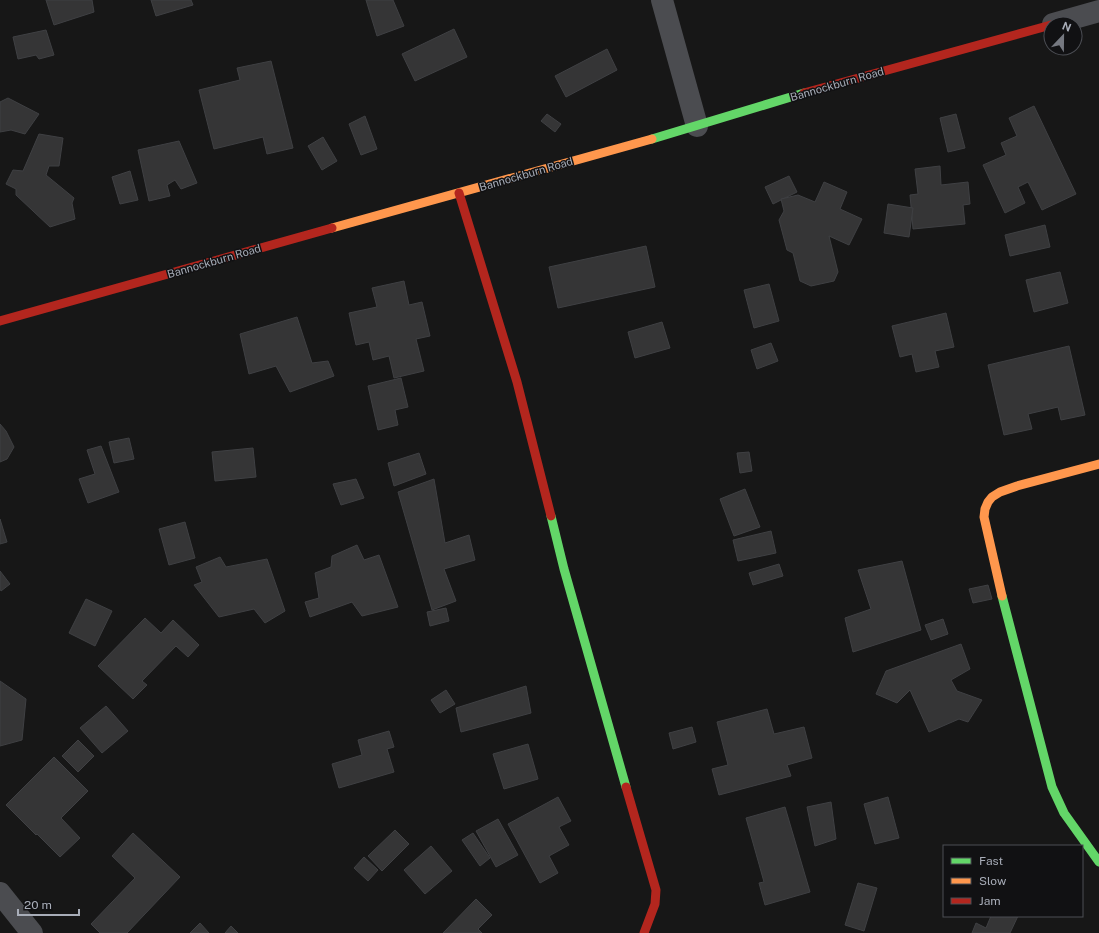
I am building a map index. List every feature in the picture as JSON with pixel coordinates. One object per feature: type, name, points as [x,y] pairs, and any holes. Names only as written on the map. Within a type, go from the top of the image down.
[{"type":"street","points":[[662,0],[697,126]]},
{"type":"street","name":"Bannockburn Road","points":[[1081,16],[1099,11]]},
{"type":"street","name":"Bannockburn Road","points":[[0,321],[697,126],[809,92],[1043,27]]},
{"type":"street","points":[[458,193],[517,382],[564,569],[656,890],[655,904],[644,933]]},
{"type":"street","points":[[1099,464],[1013,488],[997,494],[992,497],[985,508],[984,518],[1002,595],[1052,787],[1064,813],[1099,862]]},
{"type":"street","points":[[0,893],[32,933]]},
{"type":"building","points":[[46,0],[92,0],[94,12],[54,25]]},
{"type":"building","points":[[151,0],[191,0],[193,5],[156,16]]},
{"type":"building","points":[[366,0],[393,0],[404,26],[377,36]]},
{"type":"building","points":[[454,29],[467,57],[415,81],[402,54]]},
{"type":"building","points":[[46,30],[54,55],[39,59],[36,55],[18,59],[13,37]]},
{"type":"building","points":[[607,49],[617,70],[566,97],[555,76]]},
{"type":"building","points":[[271,61],[293,148],[267,154],[263,137],[214,149],[199,90],[240,80],[237,68]]},
{"type":"building","points":[[8,98],[39,114],[25,134],[11,130],[0,132],[0,102]]},
{"type":"building","points":[[1034,106],[1076,194],[1042,210],[1028,182],[1018,187],[1025,203],[1005,213],[983,165],[1006,155],[1001,143],[1017,136],[1009,118]]},
{"type":"building","points":[[547,114],[561,124],[555,132],[541,121]]},
{"type":"building","points":[[956,114],[965,148],[948,152],[940,118]]},
{"type":"building","points":[[365,116],[377,149],[361,155],[349,124]]},
{"type":"building","points":[[39,134],[63,138],[59,166],[49,166],[46,175],[74,198],[72,203],[75,219],[50,227],[16,195],[16,189],[6,184],[13,170],[23,171]]},
{"type":"building","points":[[323,137],[337,161],[322,170],[308,146]]},
{"type":"building","points":[[179,141],[197,183],[181,189],[175,180],[167,185],[170,196],[149,201],[138,150]]},
{"type":"building","points":[[940,166],[941,185],[968,182],[970,204],[963,205],[965,224],[913,229],[910,195],[918,194],[915,169]]},
{"type":"building","points":[[130,171],[138,200],[120,204],[112,177]]},
{"type":"building","points":[[789,176],[797,192],[773,204],[765,187]]},
{"type":"building","points":[[824,182],[847,192],[840,209],[862,219],[849,245],[829,236],[838,272],[834,281],[811,286],[800,281],[793,253],[787,250],[779,220],[784,211],[781,199],[798,195],[815,202]]},
{"type":"building","points":[[888,204],[913,208],[909,237],[884,233]]},
{"type":"building","points":[[1045,225],[1050,247],[1010,256],[1005,235]]},
{"type":"building","points":[[646,246],[655,287],[558,308],[549,267]]},
{"type":"building","points":[[1060,272],[1068,303],[1034,312],[1026,280]]},
{"type":"building","points":[[404,281],[409,305],[422,302],[430,336],[416,339],[424,371],[394,378],[389,356],[373,360],[369,342],[356,345],[349,313],[377,307],[372,288]]},
{"type":"building","points":[[769,284],[779,321],[754,328],[744,290]]},
{"type":"building","points":[[946,313],[954,347],[935,351],[939,367],[916,372],[912,354],[900,357],[892,326]]},
{"type":"building","points":[[297,317],[312,363],[328,361],[334,376],[290,392],[276,366],[249,374],[240,334]]},
{"type":"building","points":[[662,322],[670,348],[635,358],[628,332]]},
{"type":"building","points":[[771,343],[778,361],[757,369],[751,350]]},
{"type":"building","points":[[1069,346],[1085,415],[1061,420],[1058,407],[1028,414],[1032,429],[1004,435],[988,365]]},
{"type":"building","points":[[401,378],[408,407],[395,410],[398,425],[378,430],[368,386]]},
{"type":"building","points":[[0,424],[6,431],[14,447],[7,459],[0,462]]},
{"type":"building","points":[[129,438],[134,459],[114,463],[109,442]]},
{"type":"building","points":[[101,446],[119,492],[88,503],[79,479],[95,474],[87,450]]},
{"type":"building","points":[[253,448],[256,477],[215,481],[212,452]]},
{"type":"building","points":[[749,452],[752,471],[740,473],[737,453]]},
{"type":"building","points":[[419,453],[426,474],[394,486],[388,463]]},
{"type":"building","points":[[356,479],[364,498],[341,505],[333,484]]},
{"type":"building","points":[[434,479],[445,543],[469,535],[475,560],[444,569],[456,601],[432,610],[398,492]]},
{"type":"building","points":[[745,489],[760,527],[734,536],[720,499]]},
{"type":"building","points":[[0,519],[7,542],[0,544]]},
{"type":"building","points":[[185,522],[195,558],[169,565],[159,529]]},
{"type":"building","points":[[771,531],[776,553],[738,561],[733,540]]},
{"type":"building","points":[[357,545],[364,560],[379,555],[398,607],[362,616],[352,602],[310,617],[305,602],[319,598],[315,573],[331,567],[332,556]]},
{"type":"building","points":[[220,557],[226,567],[267,559],[285,611],[265,623],[254,609],[219,617],[194,585],[202,582],[196,567]]},
{"type":"building","points":[[902,561],[921,630],[853,652],[845,618],[871,609],[858,570]]},
{"type":"building","points":[[779,564],[783,576],[753,585],[749,573]]},
{"type":"building","points":[[0,571],[10,584],[1,591],[0,589]]},
{"type":"building","points":[[988,585],[992,599],[973,603],[969,589]]},
{"type":"building","points":[[86,599],[112,611],[95,646],[69,633]]},
{"type":"building","points":[[446,608],[449,621],[430,626],[427,612]]},
{"type":"building","points":[[145,618],[161,633],[173,620],[199,645],[188,657],[176,646],[142,681],[147,685],[133,699],[98,666]]},
{"type":"building","points":[[943,619],[948,634],[931,640],[925,625]]},
{"type":"building","points":[[961,644],[970,669],[951,680],[957,691],[982,700],[968,722],[959,719],[929,732],[910,690],[897,703],[876,694],[886,671]]},
{"type":"building","points":[[0,681],[26,699],[22,740],[0,746]]},
{"type":"building","points":[[526,686],[531,713],[461,732],[456,708]]},
{"type":"building","points":[[446,690],[455,704],[440,713],[431,700]]},
{"type":"building","points":[[106,706],[128,731],[102,753],[80,728]]},
{"type":"building","points":[[767,709],[774,734],[804,727],[812,758],[787,765],[791,776],[719,795],[712,769],[728,765],[717,722]]},
{"type":"building","points":[[692,727],[696,742],[673,749],[669,733]]},
{"type":"building","points":[[389,731],[394,747],[387,749],[394,772],[339,788],[332,764],[362,755],[358,740]]},
{"type":"building","points":[[78,740],[94,756],[78,772],[62,756]]},
{"type":"building","points":[[528,744],[538,779],[504,789],[493,754]]},
{"type":"building","points":[[54,757],[88,791],[61,818],[80,838],[60,857],[6,805]]},
{"type":"building","points":[[558,797],[571,821],[559,827],[569,845],[549,856],[558,873],[540,883],[508,824]]},
{"type":"building","points":[[888,797],[899,838],[875,844],[864,804]]},
{"type":"building","points":[[831,802],[836,839],[815,846],[807,807]]},
{"type":"building","points":[[785,807],[810,892],[765,905],[759,883],[764,882],[746,818]]},
{"type":"building","points":[[498,819],[518,855],[496,867],[476,831]]},
{"type":"building","points":[[395,830],[409,844],[382,871],[368,856]]},
{"type":"building","points":[[133,833],[180,877],[127,933],[100,933],[91,924],[135,878],[112,856]]},
{"type":"building","points":[[473,833],[490,858],[480,866],[462,840]]},
{"type":"building","points":[[431,846],[452,871],[425,894],[404,870]]},
{"type":"building","points":[[364,857],[378,870],[368,881],[354,868]]},
{"type":"building","points":[[858,883],[877,888],[864,931],[845,925]]},
{"type":"building","points":[[476,899],[492,915],[478,929],[482,933],[443,933]]},
{"type":"building","points":[[991,917],[1018,917],[1010,933],[972,933],[976,923],[986,928]]},
{"type":"building","points":[[200,923],[209,933],[190,933]]},
{"type":"building","points":[[231,926],[238,933],[225,933]]},
{"type":"traffic: fast","points":[[652,139],[804,93]]},
{"type":"traffic: fast","points":[[551,516],[564,569],[626,787]]},
{"type":"traffic: fast","points":[[1002,596],[1052,787],[1064,813],[1099,862]]},
{"type":"traffic: slow","points":[[332,228],[652,139]]},
{"type":"traffic: slow","points":[[1002,596],[984,517],[988,502],[992,497],[1000,492],[1017,486],[1099,464]]},
{"type":"traffic: jam","points":[[804,93],[1043,27]]},
{"type":"traffic: jam","points":[[459,193],[517,382],[551,516]]},
{"type":"traffic: jam","points":[[0,321],[332,228]]},
{"type":"traffic: jam","points":[[626,787],[656,890],[655,904],[644,933]]}]
